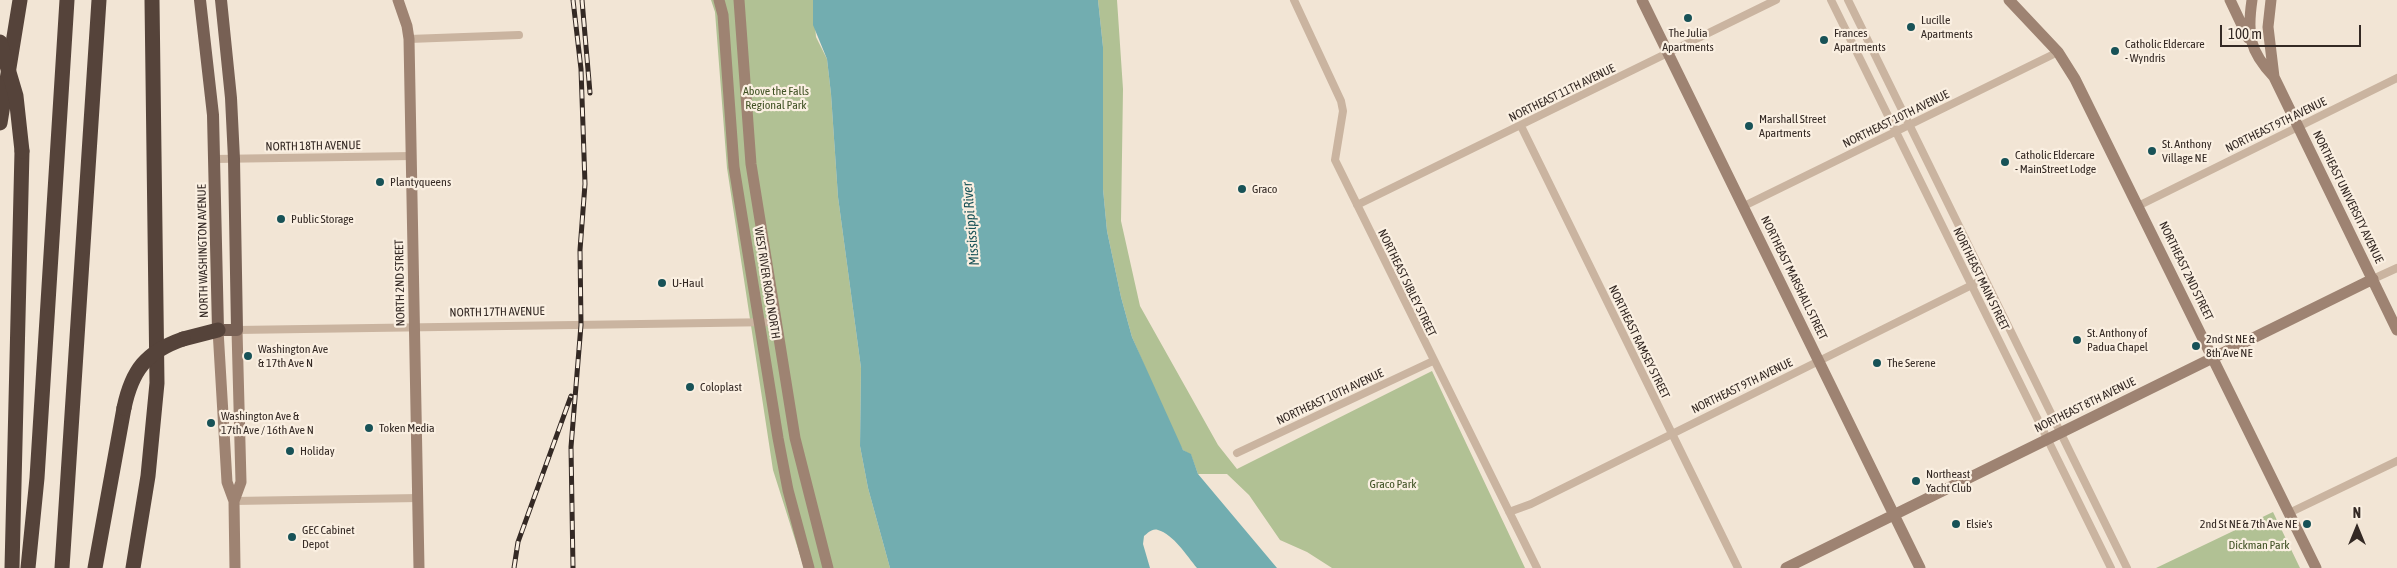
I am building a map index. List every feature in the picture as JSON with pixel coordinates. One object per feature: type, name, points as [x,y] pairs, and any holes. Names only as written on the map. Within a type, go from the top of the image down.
[{"type":"highway","points":[[0,123],[20,0]]},
{"type":"highway","points":[[28,568],[37,478],[67,0]]},
{"type":"highway","points":[[62,568],[99,0]]},
{"type":"highway","points":[[133,568],[148,476],[156,383],[152,0]]},
{"type":"highway","points":[[0,42],[16,96],[22,152],[12,568]]},
{"type":"highway","points":[[95,568],[124,408],[133,379],[144,360],[166,346],[183,339],[218,330]]},
{"type":"main road","name":"NORTH WASHINGTON AVENUE","points":[[200,0],[213,115],[218,330]]},
{"type":"main road","name":"NORTH WASHINGTON AVENUE","points":[[221,0],[231,98],[234,159],[236,330]]},
{"type":"main road","name":"NORTH 17TH AVENUE","points":[[218,330],[236,330]]},
{"type":"street","name":"NORTH 2ND STREET","points":[[398,0],[408,26],[409,39],[420,568]]},
{"type":"street","name":"WEST RIVER ROAD NORTH","points":[[719,0],[723,15],[734,167],[788,490],[809,568]]},
{"type":"street","name":"WEST RIVER ROAD NORTH","points":[[739,0],[751,164],[795,438],[828,568]]},
{"type":"street","name":"NORTHEAST SIBLEY STREET","points":[[1294,0],[1341,101],[1343,111],[1335,160],[1432,361],[1537,568]]},
{"type":"street","name":"NORTHEAST MARSHALL STREET","points":[[1642,0],[1920,568]]},
{"type":"street","name":"NORTHEAST 11TH AVENUE","points":[[1357,205],[1776,0]]},
{"type":"street","name":"NORTHEAST MAIN STREET","points":[[1831,0],[2111,568]]},
{"type":"street","name":"NORTHEAST MAIN STREET","points":[[1848,0],[2127,568]]},
{"type":"street","name":"NORTHEAST 2ND STREET","points":[[2008,0],[2058,52],[2076,79],[2316,568]]},
{"type":"street","points":[[2230,0],[2252,46]]},
{"type":"street","name":"NORTHEAST UNIVERSITY AVENUE","points":[[2252,0],[2249,21],[2252,46],[2260,62],[2274,77],[2397,330]]},
{"type":"street","name":"NORTHEAST UNIVERSITY AVENUE","points":[[2271,0],[2268,27],[2274,77]]},
{"type":"street","points":[[409,39],[519,36]]},
{"type":"street","name":"NORTHEAST 10TH AVENUE","points":[[1744,206],[2058,52]]},
{"type":"street","name":"NORTHEAST 9TH AVENUE","points":[[2138,206],[2397,78]]},
{"type":"street","name":"NORTHEAST RAMSEY STREET","points":[[1521,126],[1738,568]]},
{"type":"street","name":"NORTH 18TH AVENUE","points":[[214,159],[412,156]]},
{"type":"street","name":"NORTHEAST 8TH AVENUE","points":[[1786,568],[2397,268]]},
{"type":"street","name":"NORTHEAST 9TH AVENUE","points":[[1509,512],[1531,504],[1984,279]]},
{"type":"street","name":"NORTH 17TH AVENUE","points":[[236,330],[776,322]]},
{"type":"street","name":"NORTH WASHINGTON AVENUE","points":[[218,330],[227,482],[234,501]]},
{"type":"street","name":"NORTH WASHINGTON AVENUE","points":[[235,568],[234,501],[240,482],[236,330]]},
{"type":"street","name":"NORTHEAST 10TH AVENUE","points":[[1237,453],[1432,361]]},
{"type":"street","points":[[2289,512],[2397,461]]},
{"type":"street","points":[[234,501],[418,498]]},
{"type":"green space","name":"Above the Falls Regional Park","points":[[711,0],[813,0],[816,37],[827,59],[838,197],[861,368],[860,446],[868,488],[890,568],[804,568],[773,470],[727,168],[715,12]]},
{"type":"green space","name":"Graco Park","points":[[1098,0],[1117,0],[1123,89],[1121,221],[1140,306],[1218,445],[1237,469],[1432,371],[1525,568],[1332,568],[1307,552],[1280,540],[1249,495],[1227,474],[1198,474],[1191,455],[1183,450],[1175,437],[1132,337],[1121,297],[1107,231],[1103,189],[1103,47]]},
{"type":"green space","name":"Dickman Park","points":[[2273,512],[2300,568],[2156,568]]},
{"type":"water","name":"Mississippi River","points":[[813,0],[1098,0],[1103,47],[1103,189],[1107,231],[1121,297],[1132,337],[1183,450],[1191,454],[1198,474],[1277,568],[1197,568],[1169,536],[1164,532],[1154,530],[1144,536],[1143,544],[1150,568],[890,568],[868,488],[860,446],[861,368],[838,197],[827,59],[813,25]]},
{"type":"railway","points":[[573,0],[581,69],[585,184],[580,250],[581,325],[571,447],[573,568]]},
{"type":"railway","points":[[582,0],[590,93]]},
{"type":"railway","points":[[514,568],[518,542],[571,396]]},
{"type":"place","name":"The Julia Apartments","points":[[1688,18]]},
{"type":"place","name":"Lucille Apartments","points":[[1911,27]]},
{"type":"place","name":"Frances Apartments","points":[[1824,40]]},
{"type":"place","name":"Catholic Eldercare - Wyndris","points":[[2115,51]]},
{"type":"place","name":"Marshall Street Apartments","points":[[1749,126]]},
{"type":"place","name":"St. Anthony Village NE","points":[[2152,151]]},
{"type":"place","name":"Catholic Eldercare - MainStreet Lodge","points":[[2005,162]]},
{"type":"place","name":"Plantyqueens","points":[[380,182]]},
{"type":"place","name":"Graco","points":[[1242,189]]},
{"type":"place","name":"Public Storage","points":[[281,219]]},
{"type":"place","name":"U-Haul","points":[[662,283]]},
{"type":"place","name":"St. Anthony of Padua Chapel","points":[[2077,340]]},
{"type":"place","name":"2nd St NE & 8th Ave NE","points":[[2196,346]]},
{"type":"place","name":"Washington Ave & 17th Ave N","points":[[248,356]]},
{"type":"place","name":"The Serene","points":[[1877,363]]},
{"type":"place","name":"Coloplast","points":[[690,387]]},
{"type":"place","name":"Washington Ave & 17th Ave / 16th Ave N","points":[[211,423]]},
{"type":"place","name":"Token Media","points":[[369,428]]},
{"type":"place","name":"Holiday","points":[[290,451]]},
{"type":"place","name":"Northeast Yacht Club","points":[[1916,481]]},
{"type":"place","name":"Elsie's","points":[[1956,524]]},
{"type":"place","name":"2nd St NE & 7th Ave NE","points":[[2307,524]]},
{"type":"place","name":"GEC Cabinet Depot","points":[[292,537]]}]
